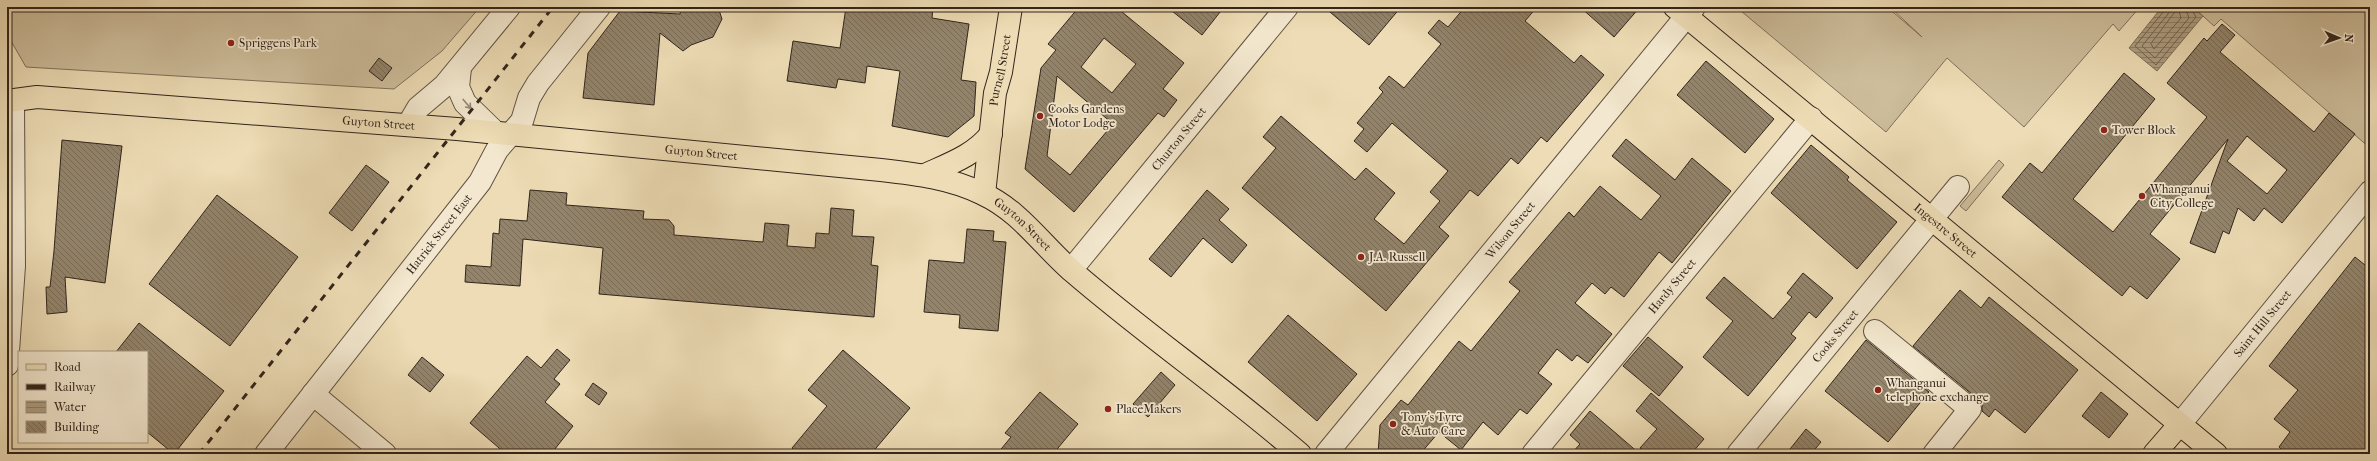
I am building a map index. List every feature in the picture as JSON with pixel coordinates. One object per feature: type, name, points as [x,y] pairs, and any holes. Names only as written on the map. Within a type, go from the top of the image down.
[{"type":"main road","name":"Purnell Street","points":[[984,194],[995,92],[1001,72],[1011,7]]},
{"type":"main road","name":"Ingestre Street","points":[[1685,10],[1811,118],[2216,454]]},
{"type":"main road","name":"Guyton Street","points":[[10,101],[37,97],[408,125],[925,175],[956,183],[984,194],[1030,226],[1071,270],[1300,454]]},
{"type":"main road","points":[[925,175],[967,156],[985,142],[991,134]]},
{"type":"main road","name":"Saint Hill Street","points":[[2154,454],[2180,424]]},
{"type":"street","points":[[408,125],[418,108],[444,86],[509,7]]},
{"type":"street","name":"Hatrick Street East","points":[[266,454],[480,182],[497,150],[503,134],[522,121],[529,98],[538,83],[600,7]]},
{"type":"street","name":"Churton Street","points":[[1071,270],[1287,7]]},
{"type":"street","name":"Wilson Street","points":[[1326,454],[1685,10]]},
{"type":"street","points":[[460,68],[458,87],[464,103],[503,134]]},
{"type":"street","points":[[7,365],[14,266],[10,101]]},
{"type":"street","name":"Hardy Street","points":[[1533,454],[1811,118]]},
{"type":"street","name":"Cooks Street","points":[[1738,454],[1958,187]]},
{"type":"street","name":"Saint Hill Street","points":[[2180,424],[2370,192]]},
{"type":"street","points":[[1875,331],[1970,409],[1934,454]]},
{"type":"street","points":[[313,394],[385,454]]},
{"type":"shaded area","name":"Spriggens Park","points":[[7,7],[480,7],[442,51],[394,89],[26,67],[7,34]]},
{"type":"shaded area","points":[[1744,7],[1887,7],[1922,37],[1890,7],[2140,7],[2119,31],[2113,24],[2024,127],[1947,58],[1886,132],[1741,11]]},
{"type":"shaded area","points":[[2193,7],[2370,7],[2370,148],[2221,19],[2214,26]]},
{"type":"shaded area","points":[[1999,160],[2004,165],[1966,211],[1960,206]]},
{"type":"water","points":[[2162,7],[2192,7],[2203,16],[2157,71],[2129,48]]},
{"type":"building","points":[[681,7],[718,7],[722,19],[713,37],[691,45],[683,51],[660,33],[654,105],[583,98],[588,53],[620,11],[680,14]]},
{"type":"building","points":[[846,7],[933,7],[932,18],[969,24],[961,80],[976,82],[974,116],[948,137],[892,126],[900,71],[867,66],[865,83],[838,79],[836,88],[787,81],[793,41],[840,48]]},
{"type":"building","points":[[1079,7],[1116,7],[1184,63],[1163,89],[1177,100],[1164,117],[1158,113],[1074,212],[1025,169],[1041,68],[1056,50],[1048,44]],"holes":[[[1104,38],[1136,64],[1112,93],[1081,67]],[[1057,76],[1113,124],[1070,175],[1047,156]]]},
{"type":"building","points":[[1167,7],[1224,7],[1202,35]]},
{"type":"building","points":[[1324,7],[1401,7],[1369,45]]},
{"type":"building","points":[[1465,7],[1537,7],[1525,21],[1574,63],[1581,55],[1604,75],[1547,142],[1541,137],[1518,164],[1511,158],[1478,196],[1470,190],[1439,227],[1449,236],[1386,311],[1242,188],[1276,148],[1263,137],[1281,116],[1355,180],[1366,168],[1395,193],[1374,219],[1404,244],[1440,201],[1430,192],[1448,171],[1392,123],[1367,152],[1354,141],[1364,129],[1357,123],[1383,92],[1379,88],[1389,76],[1404,88],[1441,44],[1428,33],[1439,20],[1448,27]]},
{"type":"building","points":[[1580,7],[1640,7],[1614,37]]},
{"type":"building","points":[[2222,24],[2235,35],[2220,52],[2314,132],[2329,113],[2355,134],[2282,223],[2264,208],[2254,221],[2238,208],[2229,234],[2223,231],[2215,253],[2190,243],[2228,139],[2150,234],[2180,259],[2147,299],[2130,286],[2122,296],[2002,197],[2030,163],[2042,173],[2124,73],[2155,99],[2073,199],[2113,232],[2207,117],[2167,83],[2204,38],[2207,41]],"holes":[[[2247,136],[2287,170],[2267,194],[2227,161]]]},
{"type":"building","points":[[379,58],[392,68],[382,81],[369,71]]},
{"type":"building","points":[[1706,61],[1774,119],[1745,153],[1677,95]]},
{"type":"building","points":[[1626,139],[1675,180],[1692,158],[1731,191],[1672,263],[1659,252],[1624,297],[1611,287],[1605,294],[1592,283],[1575,303],[1612,334],[1588,363],[1577,355],[1572,361],[1557,349],[1538,373],[1552,384],[1527,414],[1520,409],[1498,435],[1483,422],[1461,450],[1439,432],[1420,454],[1378,454],[1380,425],[1401,400],[1408,405],[1459,341],[1471,351],[1520,291],[1509,282],[1569,212],[1574,217],[1600,186],[1641,220],[1661,196],[1612,156]]},
{"type":"building","points":[[62,140],[122,146],[105,283],[65,277],[67,312],[47,314],[46,287],[50,287],[54,251]]},
{"type":"building","points":[[1811,145],[1849,177],[1847,180],[1897,222],[1857,269],[1771,193]]},
{"type":"building","points":[[366,165],[389,182],[352,231],[329,213]]},
{"type":"building","points":[[530,190],[567,193],[566,205],[644,211],[643,219],[669,220],[674,226],[674,235],[763,242],[765,223],[789,225],[787,246],[815,248],[816,233],[829,234],[831,208],[854,210],[852,236],[874,237],[871,265],[878,266],[874,317],[599,294],[603,248],[523,239],[520,286],[465,282],[466,265],[491,267],[493,233],[499,234],[500,219],[527,221]]},
{"type":"building","points":[[1207,190],[1229,209],[1219,220],[1247,245],[1232,263],[1203,238],[1171,277],[1149,259]]},
{"type":"building","points":[[217,195],[298,257],[230,346],[149,284]]},
{"type":"building","points":[[967,229],[994,231],[993,241],[1006,242],[998,331],[959,328],[960,315],[924,312],[929,260],[964,263]]},
{"type":"building","points":[[2355,257],[2370,269],[2370,454],[2287,454],[2279,447],[2290,432],[2274,419],[2298,390],[2269,366]]},
{"type":"building","points":[[1803,273],[1833,298],[1816,318],[1809,312],[1791,334],[1796,338],[1748,396],[1703,357],[1733,321],[1706,298],[1724,277],[1773,319],[1792,297],[1787,293]]},
{"type":"building","points":[[1960,290],[1981,308],[1989,297],[2078,370],[2025,433],[1995,409],[1989,417],[1982,411],[1982,405],[1978,399],[1913,346]]},
{"type":"building","points":[[1288,315],[1357,374],[1317,421],[1248,362]]},
{"type":"building","points":[[139,323],[224,391],[174,454],[148,433],[148,351],[117,351]]},
{"type":"building","points":[[1648,337],[1683,367],[1659,396],[1623,366]]},
{"type":"building","name":"Whanganui telephone exchange","points":[[1866,340],[1929,392],[1888,442],[1825,391]]},
{"type":"building","points":[[557,349],[570,360],[554,379],[560,384],[545,402],[573,426],[551,454],[506,454],[470,423],[527,356],[541,368]]},
{"type":"building","points":[[843,350],[910,408],[871,454],[799,454],[792,448],[827,406],[808,390]]},
{"type":"building","points":[[422,357],[444,375],[430,392],[408,375]]},
{"type":"building","points":[[1161,372],[1175,385],[1148,417],[1133,404]]},
{"type":"building","points":[[593,383],[607,393],[599,405],[585,395]]},
{"type":"building","points":[[1040,392],[1078,424],[1053,454],[997,454],[1011,437],[1005,433]]},
{"type":"building","points":[[2101,392],[2128,414],[2109,438],[2082,416]]},
{"type":"building","points":[[1651,393],[1704,439],[1691,454],[1648,454],[1640,448],[1657,429],[1636,411]]},
{"type":"building","points":[[1590,411],[1640,454],[1571,454],[1580,444],[1570,435]]},
{"type":"building","points":[[1806,429],[1821,442],[1811,454],[1786,454]]},
{"type":"railway","points":[[199,454],[553,7]]},
{"type":"place","name":"Spriggens Park","points":[[231,43]]},
{"type":"place","name":"Cooks Gardens Motor Lodge","points":[[1040,116]]},
{"type":"place","name":"Tower Block","points":[[2104,130]]},
{"type":"place","name":"Whanganui City College","points":[[2142,196]]},
{"type":"place","name":"J.A. Russell","points":[[1361,257]]},
{"type":"place","name":"Whanganui telephone exchange","points":[[1878,390]]},
{"type":"place","name":"PlaceMakers","points":[[1108,409]]},
{"type":"place","name":"Tony's Tyre & Auto Care","points":[[1393,424]]}]
